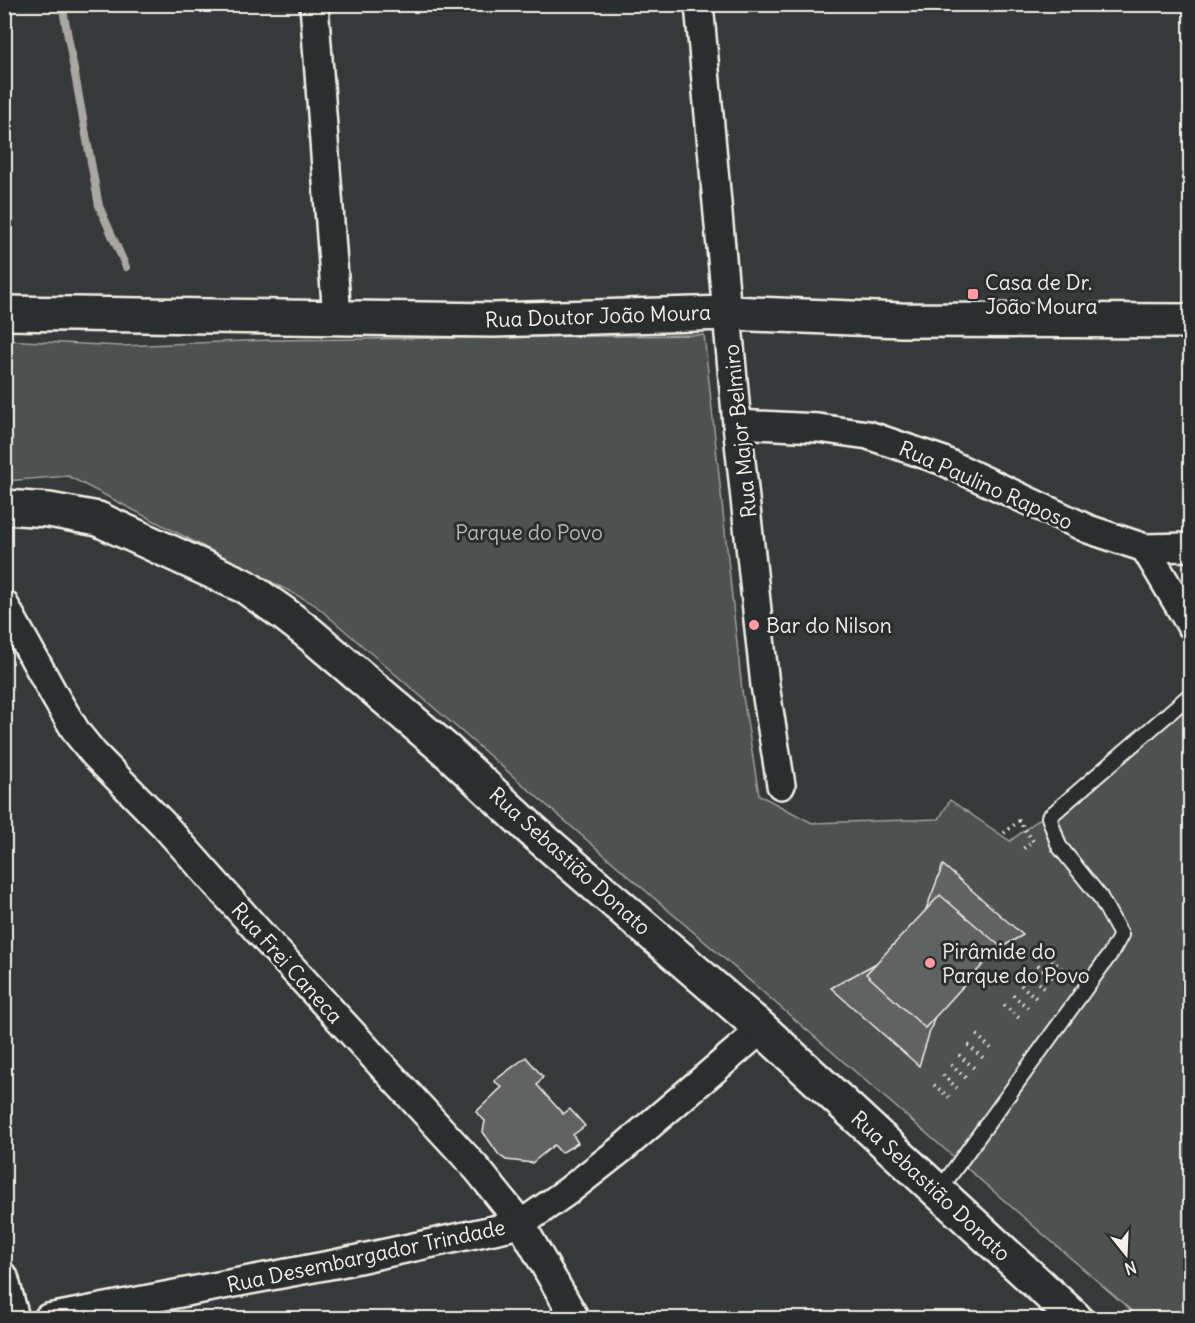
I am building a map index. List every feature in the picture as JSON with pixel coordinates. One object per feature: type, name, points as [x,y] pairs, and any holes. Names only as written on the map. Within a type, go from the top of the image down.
[{"type":"main road","name":"Rua Doutor João Moura","points":[[7,313],[494,320],[728,312],[901,320],[1191,321]]},
{"type":"main road","name":"Rua Sebastião Donato","points":[[4,507],[49,510],[98,519],[246,587],[283,613],[446,750],[534,832],[762,1029],[938,1192],[1068,1317]]},
{"type":"street","points":[[314,4],[337,318]]},
{"type":"street","name":"Rua Major Belmiro","points":[[699,4],[737,424],[765,685],[781,785]]},
{"type":"street","name":"Rua Paulino Raposo","points":[[737,424],[818,428],[868,435],[941,460],[1088,529],[1145,548],[1191,547]]},
{"type":"street","points":[[1145,548],[1191,624]]},
{"type":"street","name":"Rua Frei Caneca","points":[[4,604],[57,700],[94,754],[163,824],[478,1170],[521,1224],[575,1318]]},
{"type":"street","name":"Rua Desembargador Trindade","points":[[48,1318],[336,1264],[521,1224],[624,1147],[762,1029]]},
{"type":"street","points":[[4,1277],[15,1318]]},
{"type":"lane","points":[[938,1192],[1111,953],[1121,935],[1100,897],[1059,846],[1050,817],[1191,695]]},
{"type":"path","points":[[1004,833],[1018,821],[1033,841],[1020,851]]},
{"type":"path","points":[[1185,901],[1191,897]]},
{"type":"path","points":[[1047,956],[1062,969]]},
{"type":"path","points":[[1038,965],[1054,979]]},
{"type":"path","points":[[1030,975],[1045,989]]},
{"type":"path","points":[[1021,986],[1036,999]]},
{"type":"path","points":[[1012,995],[1028,1008]]},
{"type":"path","points":[[1004,1005],[1019,1018]]},
{"type":"path","points":[[977,1035],[991,1049]]},
{"type":"path","points":[[968,1045],[983,1058]]},
{"type":"path","points":[[959,1055],[974,1068]]},
{"type":"path","points":[[951,1065],[966,1078]]},
{"type":"path","points":[[943,1075],[957,1088]]},
{"type":"path","points":[[934,1085],[949,1097]]},
{"type":"green space","name":"Parque do Povo","points":[[704,335],[742,690],[759,795],[812,823],[939,819],[950,800],[1010,841],[1190,706],[1190,1318],[1140,1318],[314,604],[68,476],[5,481],[4,340],[121,346],[270,340]]},
{"type":"building","points":[[943,865],[1023,935],[947,978],[919,1066],[831,988],[913,943]]},
{"type":"building","points":[[940,895],[1000,946],[925,1028],[866,974]]},
{"type":"building","points":[[526,1057],[543,1077],[537,1085],[563,1114],[570,1109],[585,1126],[573,1135],[578,1143],[561,1153],[554,1145],[532,1163],[506,1160],[499,1155],[483,1132],[485,1121],[476,1112],[502,1087],[494,1081]]},
{"type":"waterway","points":[[62,4],[99,206],[126,267]]},
{"type":"place","name":"Casa de Dr. João Moura","points":[[973,294]]},
{"type":"place","name":"Bar do Nilson","points":[[754,625]]},
{"type":"place","name":"Pirâmide do Parque do Povo","points":[[930,963]]}]
